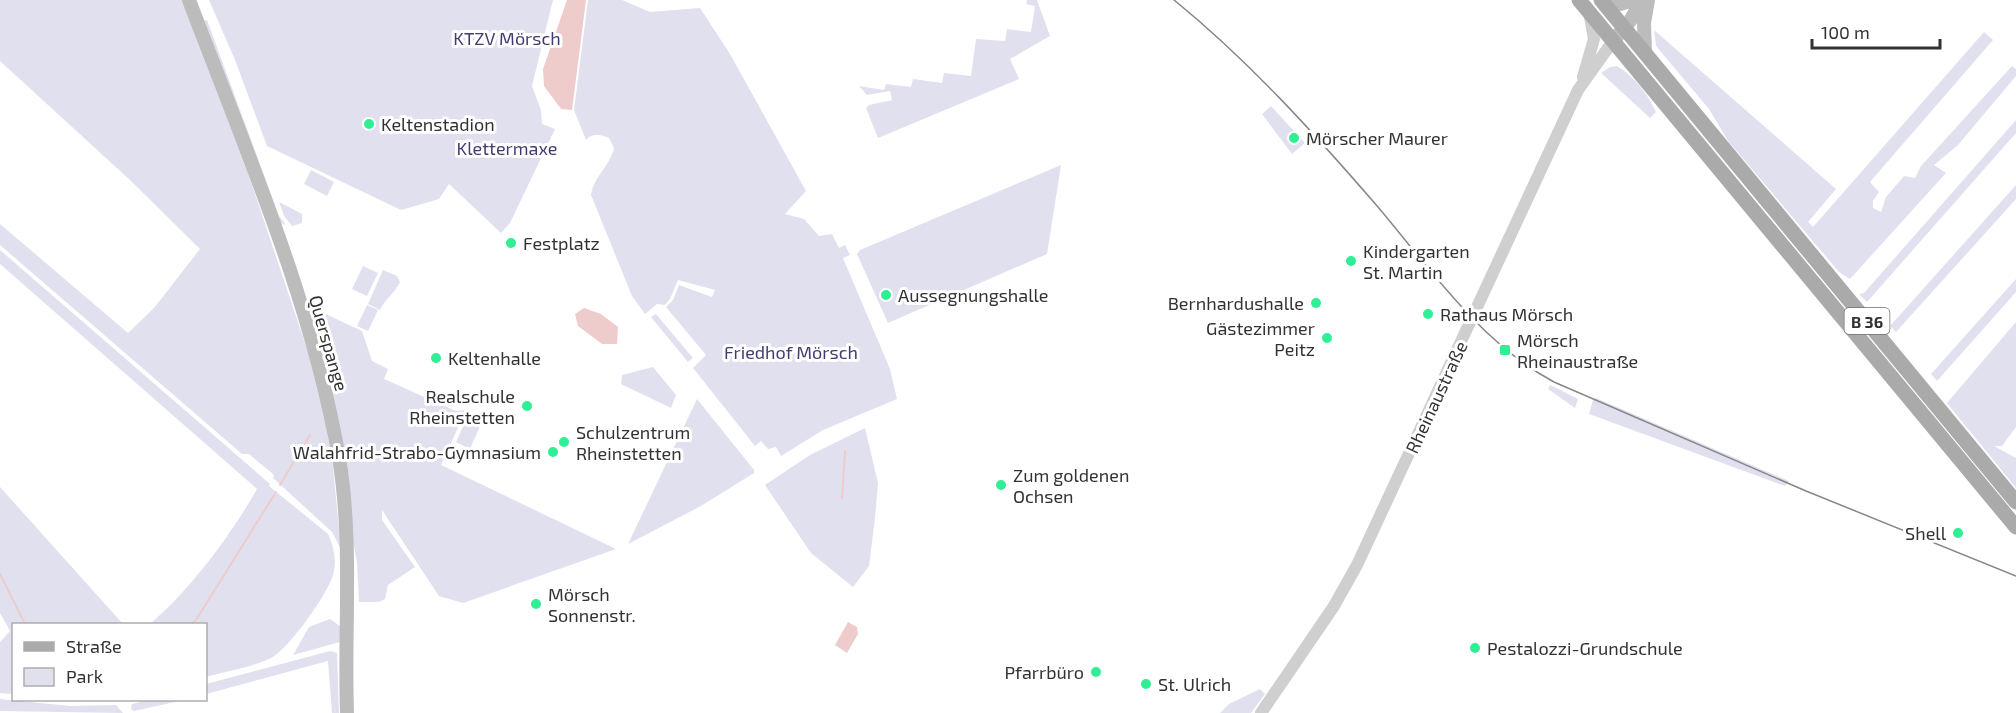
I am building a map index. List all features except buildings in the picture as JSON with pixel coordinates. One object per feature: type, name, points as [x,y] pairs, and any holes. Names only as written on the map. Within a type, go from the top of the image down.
[{"type":"main road","name":"Querspange","points":[[189,0],[303,312],[329,407],[339,461],[345,535],[346,713]]},
{"type":"main road","points":[[1602,1],[1620,4],[1633,0]]},
{"type":"main road","points":[[1613,41],[1625,29],[1642,0]]},
{"type":"main road","points":[[1645,53],[1644,23],[1648,0]]},
{"type":"main road","name":"B 36","points":[[1602,1],[2016,502]]},
{"type":"main road","name":"B 36","points":[[1584,6],[2016,527]]},
{"type":"street","points":[[1578,90],[1594,39],[1584,6]]},
{"type":"street","name":"Rheinaustraße","points":[[1261,713],[1334,606],[1358,565],[1578,90],[1613,41]]},
{"type":"green space","points":[[0,0],[184,0],[239,146],[309,355],[324,413],[333,467],[341,549],[332,532],[273,478],[274,475],[249,454],[242,454],[0,245],[0,224],[128,333],[154,308],[200,249],[131,181],[0,61]]},
{"type":"green space","name":"Keltenstadion","points":[[209,0],[553,0],[532,86],[541,110],[542,124],[555,129],[510,223],[501,233],[449,184],[439,199],[401,210],[267,146],[235,60]]},
{"type":"green space","points":[[588,0],[622,0],[650,12],[700,8],[730,54],[806,191],[785,214],[804,219],[819,236],[832,234],[839,248],[845,245],[850,255],[843,258],[890,369],[897,399],[823,430],[781,456],[776,447],[768,449],[761,441],[755,446],[693,368],[706,355],[666,307],[673,300],[679,285],[712,297],[715,290],[678,280],[665,305],[657,304],[645,314],[632,296],[591,195],[595,182],[614,148],[609,138],[603,136],[594,135],[586,140],[574,110]]},
{"type":"green space","points":[[1027,0],[1037,0],[1050,36],[1010,59],[1019,79],[878,138],[866,108],[869,105],[892,100],[890,91],[867,95],[859,86],[884,90],[886,84],[911,87],[913,79],[942,83],[944,73],[971,76],[976,39],[1005,41],[1007,29],[1031,32],[1035,6],[1026,4]]},
{"type":"green space","points":[[207,20],[279,216],[286,225],[280,223],[203,21]]},
{"type":"green space","points":[[1654,30],[1836,189],[1808,222],[1813,227],[1984,32],[1993,40],[1870,182],[1879,192],[1873,201],[1873,208],[1881,212],[1886,197],[1904,176],[1915,178],[1921,166],[2012,66],[2016,69],[2016,76],[1958,145],[1934,165],[1946,173],[1850,279],[1839,272],[1728,141],[1709,109],[1656,46]]},
{"type":"green space","points":[[1617,66],[1635,80],[1649,98],[1656,112],[1650,118],[1601,73],[1610,67]]},
{"type":"green space","points":[[1271,106],[1305,143],[1292,154],[1262,114]]},
{"type":"green space","points":[[2016,120],[2016,133],[1867,302],[1859,294],[1864,293]]},
{"type":"green space","name":"Friedhof Mörsch","points":[[1061,165],[1047,254],[888,323],[857,254],[860,250]]},
{"type":"green space","points":[[311,170],[334,182],[327,196],[304,184]]},
{"type":"green space","points":[[2016,185],[2016,199],[1896,332],[1890,326]]},
{"type":"green space","points":[[279,202],[302,214],[302,223],[292,226],[284,216]]},
{"type":"green space","points":[[0,250],[270,484],[269,486],[328,534],[335,559],[333,575],[306,622],[277,654],[254,665],[207,677],[207,623],[151,623],[180,595],[209,561],[257,489],[0,264]]},
{"type":"green space","points":[[363,266],[378,273],[367,296],[352,289]]},
{"type":"green space","points":[[383,270],[397,276],[400,282],[380,310],[368,304]]},
{"type":"green space","points":[[2016,279],[2016,292],[1937,381],[1931,374]]},
{"type":"green space","points":[[305,301],[319,311],[362,331],[372,361],[388,369],[384,379],[456,411],[466,410],[441,465],[616,549],[463,603],[439,596],[382,510],[382,520],[415,567],[388,585],[385,599],[379,602],[359,602],[357,562]]},
{"type":"green space","points":[[367,305],[378,310],[368,331],[357,326]]},
{"type":"green space","points":[[656,314],[693,358],[688,362],[651,317]]},
{"type":"green space","points":[[2016,322],[2016,427],[2002,446],[1994,446],[2016,458],[2016,488],[1947,403]]},
{"type":"green space","points":[[653,367],[676,395],[671,408],[621,384],[622,375]]},
{"type":"green space","points":[[1550,385],[1578,399],[1575,408],[1548,389]]},
{"type":"green space","points":[[1596,398],[1789,481],[1785,486],[1589,414],[1593,400]]},
{"type":"green space","points":[[697,399],[754,470],[754,473],[701,506],[628,544]]},
{"type":"green space","points":[[466,420],[480,426],[470,449],[456,442]]},
{"type":"green space","points":[[865,428],[878,483],[869,566],[853,587],[811,553],[765,485],[810,455]]},
{"type":"green space","points":[[0,487],[122,623],[12,623],[12,694],[0,693],[0,642],[10,631],[0,613]]},
{"type":"green space","points":[[330,619],[340,626],[340,642],[293,655],[309,627]]},
{"type":"green space","points":[[330,651],[337,653],[339,713],[332,713],[328,661],[207,694],[207,684]]},
{"type":"green space","points":[[1260,689],[1265,694],[1251,713],[1220,713],[1229,704]]},
{"type":"green space","points":[[0,699],[70,706],[116,705],[123,713],[0,711]]},
{"type":"green space","points":[[144,701],[179,701],[134,711],[131,709],[132,704]]},
{"type":"shaded area","points":[[567,0],[586,0],[572,110],[561,109],[544,86],[543,69]]},
{"type":"shaded area","points":[[584,308],[601,314],[618,327],[617,344],[602,344],[578,326],[575,314]]},
{"type":"shaded area","points":[[848,622],[857,627],[858,634],[847,653],[835,645]]},
{"type":"waterway","points":[[280,485],[310,435]]},
{"type":"waterway","points":[[842,498],[845,451]]},
{"type":"waterway","points":[[192,623],[276,492]]},
{"type":"waterway","points":[[0,574],[24,623]]},
{"type":"tram line","points":[[1174,0],[1255,73],[1330,152],[1458,304],[1503,347],[1528,366],[1554,382],[1806,491],[2016,576]]},
{"type":"place","name":"Keltenstadion","points":[[369,124]]},
{"type":"place","name":"Mörscher Maurer","points":[[1294,138]]},
{"type":"place","name":"Festplatz","points":[[511,243]]},
{"type":"place","name":"Kindergarten St. Martin","points":[[1351,261]]},
{"type":"place","name":"Aussegnungshalle","points":[[886,295]]},
{"type":"place","name":"Bernhardushalle","points":[[1316,303]]},
{"type":"place","name":"Rathaus Mörsch","points":[[1428,314]]},
{"type":"place","name":"Gästezimmer Peitz","points":[[1327,338]]},
{"type":"place","name":"Mörsch Rheinaustraße","points":[[1505,350]]},
{"type":"place","name":"Keltenhalle","points":[[436,358]]},
{"type":"place","name":"Realschule Rheinstetten","points":[[527,406]]},
{"type":"place","name":"Schulzentrum Rheinstetten","points":[[564,442]]},
{"type":"place","name":"Walahfrid-Strabo-Gymnasium","points":[[553,452]]},
{"type":"place","name":"Zum goldenen Ochsen","points":[[1001,485]]},
{"type":"place","name":"Shell","points":[[1958,533]]},
{"type":"place","name":"Mörsch Sonnenstr.","points":[[536,604]]},
{"type":"place","name":"Pestalozzi-Grundschule","points":[[1475,648]]},
{"type":"place","name":"Pfarrbüro","points":[[1096,672]]},
{"type":"place","name":"St. Ulrich","points":[[1146,684]]},
{"type":"park label","name":"KTZV Mörsch","points":[[507,38]]},
{"type":"park label","name":"Klettermaxe","points":[[507,148]]}]
